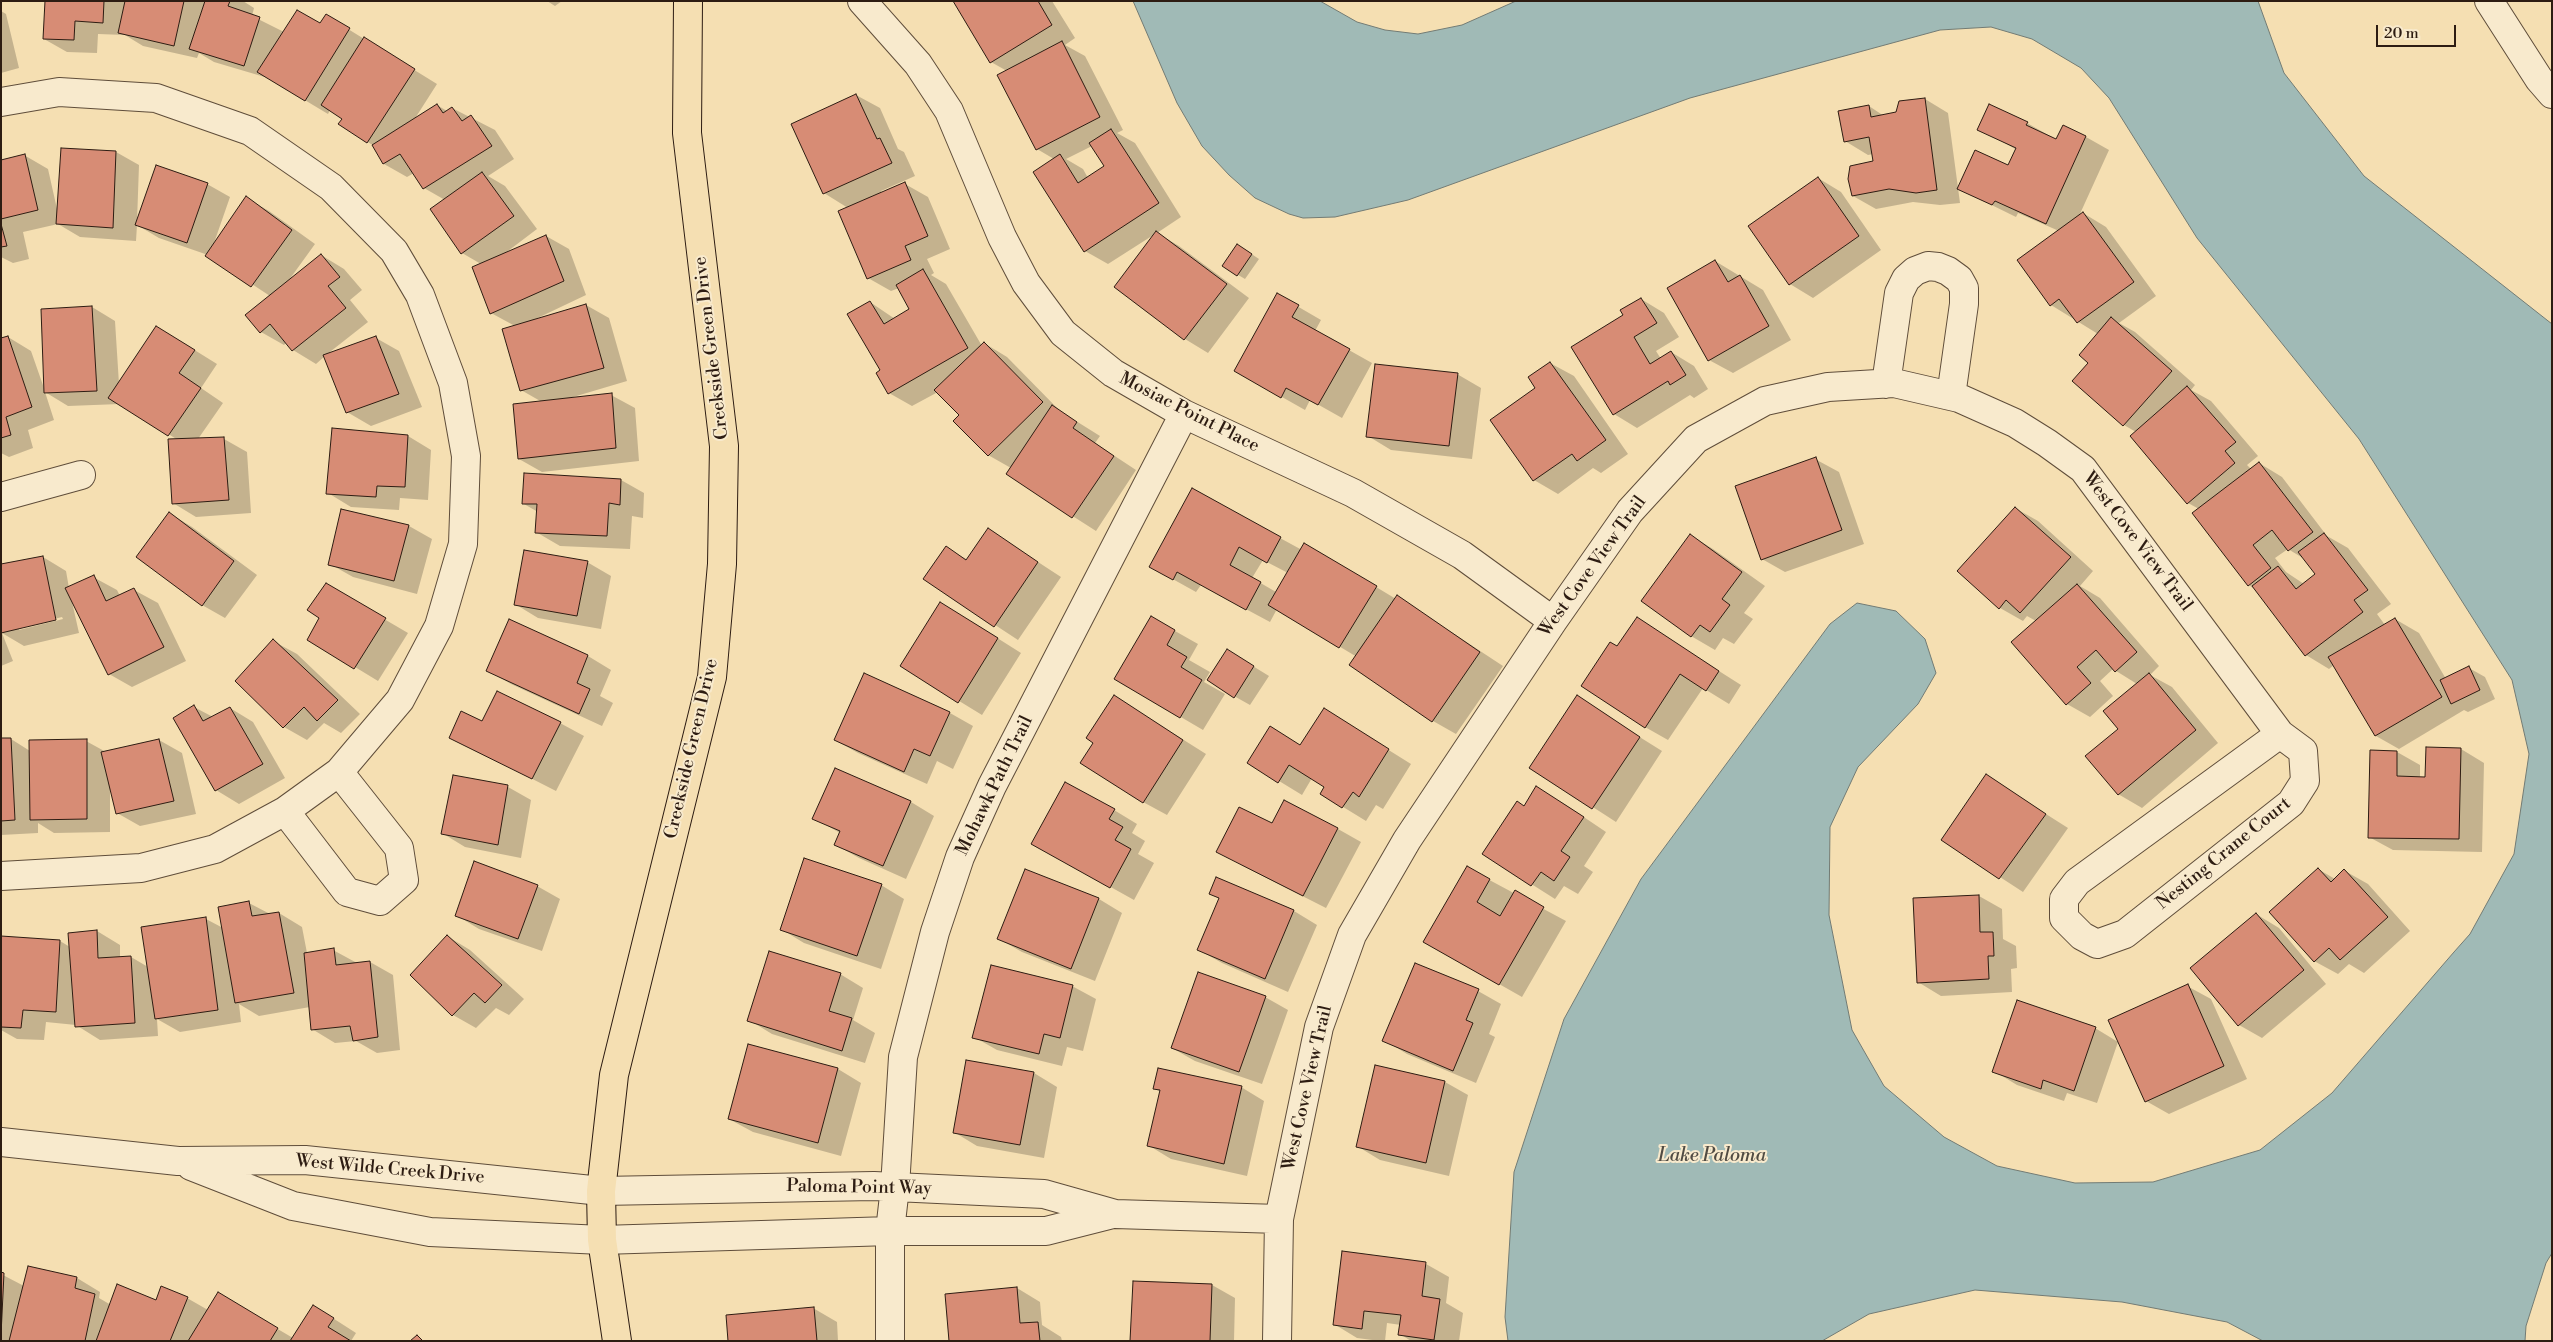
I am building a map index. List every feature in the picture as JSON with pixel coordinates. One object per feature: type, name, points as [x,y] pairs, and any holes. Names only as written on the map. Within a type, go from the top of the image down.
[{"type":"main road","name":"Creekside Green Drive","points":[[617,1341],[602,1240],[601,1191],[614,1075],[712,677],[722,564],[724,446],[687,133],[688,1]]},
{"type":"street","name":"Mosiac Point Place","points":[[862,1],[918,64],[949,111],[1002,237],[1026,283],[1063,333],[1112,373],[1184,414],[1353,493],[1454,550],[1553,621]]},
{"type":"street","points":[[2489,1],[2539,79],[2552,94]]},
{"type":"street","points":[[1,102],[59,92],[156,98],[250,131],[331,187],[394,251],[420,295],[453,383],[464,447],[463,544],[439,626],[400,700],[339,772],[286,811],[215,849],[141,868],[1,876]]},
{"type":"street","points":[[1886,384],[1899,293],[1906,279],[1915,271],[1928,266],[1938,267],[1959,279],[1964,288],[1964,304],[1951,396]]},
{"type":"street","name":"West Cove View Trail","points":[[1278,1341],[1279,1219],[1319,1027],[1352,935],[1408,840],[1553,621],[1630,511],[1696,440],[1765,402],[1828,387],[1894,383],[1951,396],[2015,423],[2083,469],[2280,734]]},
{"type":"street","name":"Mohawk Path Trail","points":[[890,1341],[890,1231],[895,1187],[903,1057],[935,932],[960,857],[992,786],[1184,414]]},
{"type":"street","points":[[1,498],[81,475]]},
{"type":"street","name":"Nesting Crane Court","points":[[2280,734],[2303,752],[2305,781],[2291,803],[2125,934],[2097,944],[2082,936],[2064,918],[2064,899],[2077,882],[2280,734]]},
{"type":"street","points":[[286,811],[347,892],[380,901],[404,880],[399,848],[339,772]]},
{"type":"street","name":"West Wilde Creek Drive","points":[[1,1142],[178,1161],[305,1160],[601,1191]]},
{"type":"street","name":"West Wilde Creek Drive","points":[[178,1161],[303,1208],[430,1232],[602,1240]]},
{"type":"street","name":"Paloma Point Way","points":[[601,1191],[895,1187],[1044,1194],[1115,1214],[1279,1219]]},
{"type":"street","name":"Paloma Point Way","points":[[602,1240],[890,1231],[1046,1231],[1115,1214]]},
{"type":"water","name":"Lake Paloma","points":[[1133,1],[1320,1],[1357,22],[1385,30],[1418,34],[1462,25],[1516,1],[2258,1],[2284,73],[2364,176],[2552,324],[2552,1253],[2546,1263],[2526,1326],[2525,1341],[2263,1341],[2227,1322],[2122,1302],[1975,1290],[1869,1314],[1822,1341],[1508,1341],[1505,1317],[1514,1172],[1564,1019],[1641,879],[1830,624],[1857,603],[1896,611],[1925,639],[1936,673],[1918,704],[1858,767],[1830,827],[1829,915],[1852,1030],[1884,1086],[1944,1137],[1997,1166],[2075,1183],[2153,1182],[2260,1150],[2332,1093],[2470,934],[2514,854],[2529,754],[2512,680],[2359,439],[2197,238],[2109,98],[2081,68],[2032,39],[1991,27],[1940,30],[1690,98],[1408,200],[1335,217],[1303,218],[1289,214],[1255,198],[1229,175],[1202,146],[1177,103]]},
{"type":"building","points":[[45,1],[104,1],[103,23],[75,21],[74,40],[43,39]]},
{"type":"building","points":[[125,1],[184,1],[174,46],[118,33]]},
{"type":"building","points":[[205,1],[230,1],[228,6],[260,17],[244,66],[189,49]]},
{"type":"building","points":[[953,1],[1038,1],[1052,25],[990,63]]},
{"type":"building","points":[[297,10],[320,23],[326,14],[350,28],[305,101],[257,72]]},
{"type":"building","points":[[364,37],[415,69],[367,143],[338,124],[342,119],[321,105]]},
{"type":"building","points":[[1062,41],[1100,117],[1036,150],[997,75]]},
{"type":"building","points":[[856,94],[877,139],[880,138],[892,163],[823,194],[791,124]]},
{"type":"building","points":[[1925,98],[1937,190],[1916,193],[1889,189],[1852,196],[1848,179],[1850,166],[1873,161],[1869,137],[1844,142],[1838,111],[1869,105],[1871,117],[1896,112],[1899,101]]},
{"type":"building","points":[[437,104],[443,113],[452,107],[462,121],[471,115],[492,146],[423,189],[400,154],[383,164],[372,145]]},
{"type":"building","points":[[1989,104],[2028,122],[2026,125],[2056,139],[2063,125],[2086,136],[2046,224],[1995,201],[1992,205],[1957,189],[1975,150],[2008,165],[2016,148],[1977,130]]},
{"type":"building","points":[[1111,129],[1159,203],[1084,252],[1033,172],[1060,154],[1078,183],[1104,166],[1089,143]]},
{"type":"building","points":[[61,148],[116,151],[113,228],[56,224]]},
{"type":"building","points":[[25,154],[38,210],[1,219],[1,160]]},
{"type":"building","points":[[156,165],[208,183],[187,243],[135,225]]},
{"type":"building","points":[[482,172],[514,216],[461,254],[430,209]]},
{"type":"building","points":[[1818,177],[1859,236],[1789,285],[1748,226]]},
{"type":"building","points":[[905,182],[928,236],[905,246],[911,260],[867,279],[838,211]]},
{"type":"building","points":[[246,196],[292,230],[251,287],[205,256]]},
{"type":"building","points":[[2083,212],[2134,282],[2077,323],[2059,299],[2050,306],[2017,260]]},
{"type":"building","points":[[1,224],[7,246],[1,247]]},
{"type":"building","points":[[1156,231],[1227,284],[1184,340],[1114,287]]},
{"type":"building","points":[[546,235],[564,281],[490,314],[472,267]]},
{"type":"building","points":[[1237,244],[1252,254],[1237,276],[1222,266]]},
{"type":"building","points":[[321,254],[340,277],[328,286],[346,308],[292,351],[270,324],[260,333],[245,315]]},
{"type":"building","points":[[1715,260],[1728,282],[1740,275],[1769,326],[1708,361],[1667,288]]},
{"type":"building","points":[[923,269],[968,348],[888,394],[876,373],[880,370],[847,314],[870,301],[884,324],[909,309],[896,285]]},
{"type":"building","points":[[1277,293],[1299,305],[1292,317],[1350,349],[1318,405],[1286,388],[1281,398],[1234,371]]},
{"type":"building","points":[[1641,298],[1657,323],[1634,337],[1650,364],[1671,351],[1686,375],[1670,385],[1668,381],[1613,415],[1571,347],[1623,315],[1620,310]]},
{"type":"building","points":[[586,304],[604,368],[520,391],[502,329]]},
{"type":"building","points":[[92,306],[97,391],[44,393],[41,309]]},
{"type":"building","points":[[2111,317],[2172,371],[2123,426],[2072,381],[2088,363],[2079,355]]},
{"type":"building","points":[[156,326],[195,350],[179,373],[201,388],[168,436],[108,398]]},
{"type":"building","points":[[8,336],[32,407],[6,417],[11,435],[1,438],[1,338]]},
{"type":"building","points":[[376,336],[399,394],[346,413],[323,355]]},
{"type":"building","points":[[984,342],[1043,402],[988,456],[953,421],[959,415],[934,390]]},
{"type":"building","points":[[1550,362],[1606,440],[1577,461],[1572,454],[1533,481],[1490,420],[1535,388],[1528,377]]},
{"type":"building","points":[[1375,364],[1458,373],[1449,446],[1366,437]]},
{"type":"building","points":[[2187,386],[2236,442],[2225,451],[2235,463],[2187,504],[2130,436]]},
{"type":"building","points":[[612,393],[616,448],[518,459],[513,404]]},
{"type":"building","points":[[1052,405],[1077,422],[1073,428],[1114,456],[1072,518],[1006,474]]},
{"type":"building","points":[[332,428],[408,435],[405,487],[377,486],[376,497],[326,494]]},
{"type":"building","points":[[224,437],[229,500],[172,504],[168,439]]},
{"type":"building","points":[[1816,457],[1842,530],[1761,560],[1735,486]]},
{"type":"building","points":[[2259,462],[2313,532],[2288,551],[2272,530],[2253,545],[2271,568],[2248,586],[2192,513]]},
{"type":"building","points":[[524,473],[621,479],[620,505],[609,503],[607,536],[535,533],[537,504],[522,504]]},
{"type":"building","points":[[1192,488],[1281,537],[1267,563],[1239,547],[1230,565],[1261,582],[1246,610],[1177,572],[1173,580],[1149,567]]},
{"type":"building","points":[[2015,507],[2071,557],[2020,613],[2006,600],[1999,609],[1957,571]]},
{"type":"building","points":[[341,509],[409,525],[394,581],[328,565]]},
{"type":"building","points":[[169,512],[234,561],[202,606],[136,557]]},
{"type":"building","points":[[988,528],[1038,562],[994,627],[923,579],[946,546],[966,560]]},
{"type":"building","points":[[2324,533],[2368,590],[2354,600],[2363,612],[2305,656],[2252,586],[2278,566],[2296,589],[2315,574],[2298,552]]},
{"type":"building","points":[[1690,534],[1742,572],[1722,599],[1730,605],[1710,632],[1700,625],[1691,637],[1641,601]]},
{"type":"building","points":[[1304,543],[1377,586],[1339,648],[1268,605]]},
{"type":"building","points":[[524,550],[588,561],[577,616],[514,605]]},
{"type":"building","points":[[43,556],[56,620],[1,633],[1,564]]},
{"type":"building","points":[[94,575],[106,601],[134,588],[164,647],[108,675],[65,588]]},
{"type":"building","points":[[326,583],[386,618],[354,669],[307,640],[319,618],[307,610]]},
{"type":"building","points":[[2077,584],[2137,652],[2115,672],[2096,650],[2077,667],[2091,683],[2066,705],[2011,642]]},
{"type":"building","points":[[1397,595],[1480,652],[1432,722],[1349,665]]},
{"type":"building","points":[[940,602],[998,638],[958,703],[900,666]]},
{"type":"building","points":[[1151,616],[1175,630],[1167,645],[1187,657],[1181,667],[1202,680],[1180,718],[1114,679]]},
{"type":"building","points":[[1637,617],[1719,671],[1706,691],[1680,674],[1645,728],[1581,686],[1610,642],[1617,646]]},
{"type":"building","points":[[2395,618],[2442,697],[2375,736],[2328,657]]},
{"type":"building","points":[[509,619],[588,655],[577,683],[590,689],[579,714],[486,671]]},
{"type":"building","points":[[273,639],[338,700],[317,721],[304,707],[283,728],[235,681]]},
{"type":"building","points":[[1227,649],[1254,666],[1234,698],[1207,680]]},
{"type":"building","points":[[2469,666],[2480,690],[2451,704],[2440,680]]},
{"type":"building","points":[[864,673],[950,712],[930,756],[914,749],[904,772],[834,740]]},
{"type":"building","points":[[2149,673],[2196,730],[2118,795],[2085,756],[2118,729],[2103,711]]},
{"type":"building","points":[[497,691],[561,722],[532,779],[449,738],[461,711],[482,721]]},
{"type":"building","points":[[1114,695],[1183,740],[1143,803],[1080,763],[1093,743],[1086,738]]},
{"type":"building","points":[[1577,695],[1640,737],[1592,809],[1529,768]]},
{"type":"building","points":[[194,705],[203,721],[230,707],[263,764],[215,791],[173,718]]},
{"type":"building","points":[[1324,708],[1389,749],[1359,797],[1353,792],[1342,808],[1320,794],[1324,787],[1289,765],[1278,783],[1247,763],[1270,726],[1300,745]]},
{"type":"building","points":[[1,738],[11,738],[15,820],[1,821]]},
{"type":"building","points":[[87,739],[87,819],[30,820],[29,740]]},
{"type":"building","points":[[159,739],[174,801],[116,814],[101,752]]},
{"type":"building","points":[[2426,747],[2461,748],[2459,839],[2368,838],[2370,750],[2397,751],[2397,776],[2425,777]]},
{"type":"building","points":[[835,768],[911,801],[883,866],[834,845],[840,831],[812,819]]},
{"type":"building","points":[[1986,774],[2046,814],[1999,879],[1941,840]]},
{"type":"building","points":[[453,775],[508,785],[498,845],[441,834]]},
{"type":"building","points":[[1065,782],[1115,809],[1109,819],[1123,827],[1115,840],[1131,849],[1110,888],[1031,844]]},
{"type":"building","points":[[1536,786],[1584,817],[1561,851],[1570,857],[1554,881],[1541,872],[1531,886],[1482,854],[1517,801],[1524,806]]},
{"type":"building","points":[[1284,800],[1338,828],[1303,896],[1216,852],[1239,807],[1272,823]]},
{"type":"building","points":[[804,858],[882,884],[857,956],[780,930]]},
{"type":"building","points":[[474,861],[538,885],[518,939],[455,916]]},
{"type":"building","points":[[1467,866],[1490,879],[1477,902],[1500,916],[1515,890],[1544,907],[1499,985],[1423,942]]},
{"type":"building","points":[[2318,868],[2331,882],[2344,869],[2388,917],[2340,960],[2329,948],[2314,962],[2269,912]]},
{"type":"building","points":[[1025,869],[1099,898],[1071,969],[997,939]]},
{"type":"building","points":[[1216,877],[1294,910],[1265,979],[1197,950],[1219,898],[1209,894]]},
{"type":"building","points":[[1979,895],[1980,932],[1993,932],[1994,956],[1988,956],[1989,979],[1917,983],[1913,898]]},
{"type":"building","points":[[249,901],[252,916],[279,912],[294,993],[235,1003],[218,907]]},
{"type":"building","points":[[2256,913],[2304,970],[2238,1026],[2190,968]]},
{"type":"building","points":[[206,917],[218,1010],[155,1019],[141,927]]},
{"type":"building","points":[[97,930],[98,958],[131,956],[135,1023],[75,1027],[68,933]]},
{"type":"building","points":[[447,935],[502,985],[485,1003],[474,993],[452,1016],[410,975]]},
{"type":"building","points":[[1,936],[60,940],[56,1012],[23,1010],[21,1028],[1,1027]]},
{"type":"building","points":[[334,948],[336,965],[370,961],[378,1037],[353,1041],[350,1026],[311,1030],[304,953]]},
{"type":"building","points":[[769,951],[841,973],[829,1011],[852,1018],[842,1051],[747,1021]]},
{"type":"building","points":[[1415,963],[1479,989],[1466,1020],[1473,1023],[1453,1071],[1382,1041]]},
{"type":"building","points":[[991,965],[1073,985],[1060,1038],[1044,1034],[1039,1054],[972,1038]]},
{"type":"building","points":[[1198,972],[1266,996],[1239,1072],[1171,1048]]},
{"type":"building","points":[[2188,984],[2224,1066],[2145,1102],[2108,1020]]},
{"type":"building","points":[[2017,1000],[2096,1027],[2074,1091],[2043,1080],[2041,1089],[1992,1072]]},
{"type":"building","points":[[748,1044],[838,1068],[818,1143],[728,1119]]},
{"type":"building","points":[[966,1060],[1034,1072],[1020,1145],[953,1133]]},
{"type":"building","points":[[1375,1065],[1445,1081],[1426,1163],[1356,1147]]},
{"type":"building","points":[[1158,1068],[1242,1086],[1224,1164],[1147,1146],[1160,1090],[1153,1089]]},
{"type":"building","points":[[1342,1251],[1426,1262],[1422,1296],[1440,1299],[1434,1340],[1398,1335],[1401,1315],[1364,1311],[1362,1329],[1333,1325]]},
{"type":"building","points":[[28,1266],[77,1277],[75,1288],[95,1294],[85,1341],[9,1341]]},
{"type":"building","points":[[1,1272],[4,1273],[1,1335]]},
{"type":"building","points":[[1133,1281],[1212,1284],[1210,1341],[1130,1341]]},
{"type":"building","points":[[117,1284],[156,1300],[161,1286],[188,1297],[170,1341],[96,1341]]},
{"type":"building","points":[[1017,1287],[1020,1323],[1038,1322],[1040,1341],[949,1341],[945,1294]]},
{"type":"building","points":[[218,1292],[278,1328],[270,1341],[188,1341]]},
{"type":"building","points":[[313,1305],[334,1318],[328,1327],[351,1341],[290,1341]]},
{"type":"building","points":[[814,1307],[817,1341],[728,1341],[726,1315]]},
{"type":"building","points":[[417,1335],[423,1341],[410,1341]]}]
